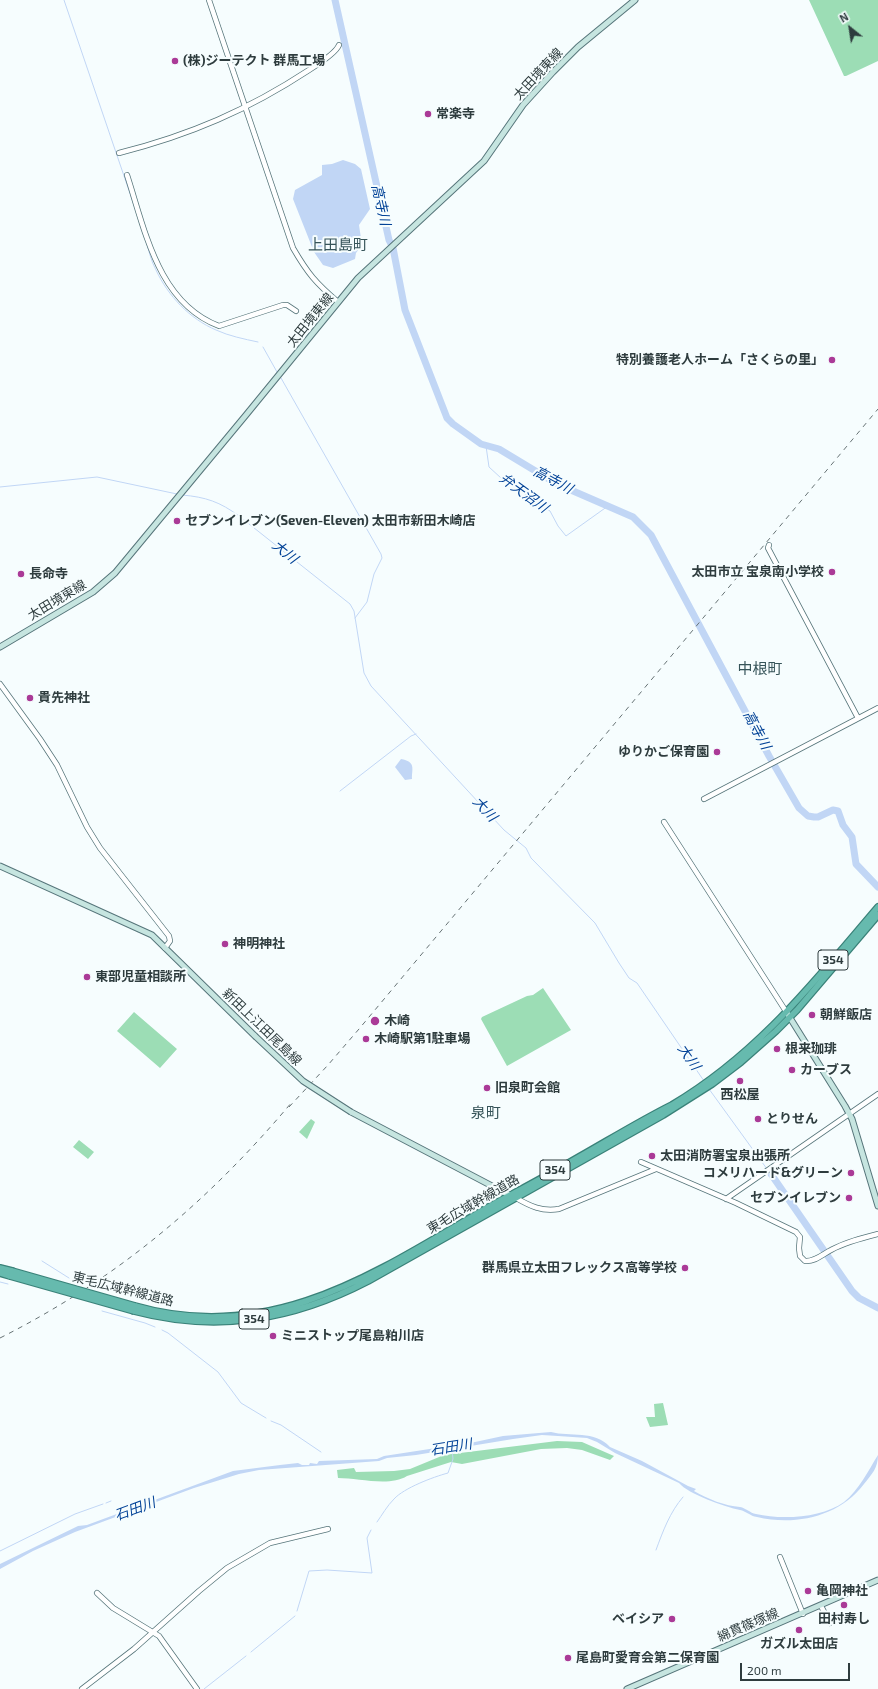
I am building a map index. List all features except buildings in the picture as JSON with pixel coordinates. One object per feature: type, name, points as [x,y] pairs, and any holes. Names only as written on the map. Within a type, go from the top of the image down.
[{"type":"highway","name":"東毛広域幹線道路","points":[[788,1015],[878,907]]},
{"type":"highway","name":"東毛広域幹線道路","points":[[0,1268],[11,1273],[169,1318],[207,1321],[242,1321],[267,1318],[320,1303],[389,1269],[516,1198],[663,1115],[702,1089],[755,1051],[878,915]]},
{"type":"highway","name":"東毛広域幹線道路","points":[[134,1308],[188,1316],[227,1316],[258,1314],[313,1300],[365,1276],[411,1252],[509,1195],[702,1089]]},
{"type":"highway","points":[[365,1276],[369,1277],[380,1271],[389,1269]]},
{"type":"highway","name":"東毛広域幹線道路","points":[[0,1273],[11,1273]]},
{"type":"main road","name":"太田境東線","points":[[0,647],[97,589],[115,573],[358,278],[484,161],[523,105],[544,80],[578,47],[635,0]]},
{"type":"main road","name":"新田上江田尾島線","points":[[0,866],[152,935],[300,1078],[351,1112],[516,1198]]},
{"type":"main road","points":[[788,1015],[850,1114],[855,1126],[878,1206]]},
{"type":"main road","name":"綿貫篠塚線","points":[[627,1689],[803,1614],[878,1580]]},
{"type":"street","points":[[209,0],[293,248],[305,270],[316,283],[338,302]]},
{"type":"street","points":[[119,154],[156,144],[190,132],[246,108],[282,88],[315,66],[336,51],[339,45]]},
{"type":"street","points":[[127,175],[159,269],[172,289],[194,312],[206,321],[219,326],[283,305],[287,305],[296,311]]},
{"type":"street","points":[[769,545],[768,548],[858,718]]},
{"type":"street","points":[[0,684],[57,765],[87,827],[100,848],[169,936],[170,941],[165,948]]},
{"type":"street","points":[[704,799],[878,708]]},
{"type":"street","points":[[664,822],[788,1015]]},
{"type":"street","points":[[726,1199],[878,1094]]},
{"type":"street","points":[[634,1178],[642,1171],[641,1162],[726,1199],[796,1232],[800,1237],[799,1253],[803,1259],[810,1261],[847,1242],[878,1234]]},
{"type":"street","points":[[516,1198],[536,1208],[550,1210],[559,1209],[656,1169]]},
{"type":"street","points":[[82,1689],[154,1632],[201,1589],[227,1568],[270,1544],[328,1529]]},
{"type":"street","points":[[780,1557],[803,1614]]},
{"type":"street","points":[[97,1593],[112,1608],[154,1632],[161,1639],[197,1689]]},
{"type":"street","points":[[821,1606],[830,1623]]},
{"type":"green space","points":[[809,0],[878,0],[878,61],[844,76]]},
{"type":"green space","points":[[543,988],[571,1030],[507,1066],[481,1019],[482,1017],[527,996],[533,995]]},
{"type":"green space","points":[[134,1012],[177,1049],[160,1068],[117,1031]]},
{"type":"green space","points":[[311,1119],[315,1122],[307,1139],[299,1132]]},
{"type":"green space","points":[[79,1140],[94,1152],[88,1159],[73,1147]]},
{"type":"green space","points":[[663,1403],[668,1425],[650,1427],[646,1417],[655,1417],[654,1404]]},
{"type":"green space","points":[[557,1441],[582,1442],[614,1456],[610,1460],[582,1450],[567,1448],[541,1449],[462,1464],[451,1462],[392,1481],[338,1478],[337,1470],[354,1468],[356,1472],[410,1469],[444,1455]]},
{"type":"water","points":[[343,160],[355,164],[361,169],[370,209],[359,225],[362,245],[356,253],[355,259],[333,268],[323,265],[314,252],[293,199],[295,190],[322,175],[322,165],[332,164]]},
{"type":"water","points":[[401,759],[406,760],[411,764],[412,779],[405,780],[395,767]]},
{"type":"water","name":"石田川","points":[[551,1432],[597,1438],[610,1447],[642,1461],[696,1489],[694,1491],[711,1499],[723,1504],[742,1508],[766,1516],[802,1516],[825,1511],[835,1507],[844,1502],[854,1492],[878,1455],[878,1460],[870,1477],[854,1495],[842,1504],[815,1516],[786,1520],[771,1520],[755,1516],[707,1500],[679,1483],[587,1438],[542,1435],[416,1455],[387,1458],[379,1461],[259,1470],[239,1474],[194,1488],[75,1532],[33,1551],[0,1569],[0,1564],[78,1526],[87,1525],[233,1471],[298,1463],[302,1465],[309,1465],[310,1463],[317,1464],[319,1461],[377,1459],[384,1456],[475,1442],[503,1436]]},
{"type":"waterway","points":[[64,0],[138,217]]},
{"type":"waterway","name":"高寺川","points":[[335,0],[389,240],[393,248],[405,310],[447,418],[481,444],[499,449],[557,484],[633,517],[651,535],[769,756],[799,808],[808,816],[814,817],[818,817],[833,810],[838,811],[843,825],[852,837],[856,864],[878,887]]},
{"type":"waterway","points":[[146,241],[153,263],[161,280],[173,298],[181,306],[197,320],[206,325],[221,332],[258,342]]},
{"type":"waterway","points":[[263,347],[277,372]]},
{"type":"waterway","points":[[281,378],[381,554],[382,558],[374,574],[367,602],[355,618]]},
{"type":"waterway","name":"弁天沼川","points":[[486,446],[489,467],[501,478],[550,511],[558,526],[566,536],[608,506]]},
{"type":"waterway","name":"大川","points":[[0,487],[97,477],[177,494]]},
{"type":"waterway","name":"大川","points":[[182,495],[212,501],[232,511],[350,604],[354,611],[364,673],[371,686],[504,830],[526,848],[531,858],[595,923],[629,978],[637,983],[704,1081]]},
{"type":"waterway","points":[[340,791],[411,736],[416,734]]},
{"type":"waterway","name":"大川","points":[[709,1089],[767,1169]]},
{"type":"waterway","name":"大川","points":[[771,1174],[852,1291],[859,1298],[878,1308]]},
{"type":"waterway","points":[[42,1261],[69,1278]]},
{"type":"waterway","points":[[0,1282],[8,1284]]},
{"type":"waterway","points":[[102,1311],[155,1327]]},
{"type":"waterway","points":[[162,1330],[218,1372],[241,1403],[266,1418]]},
{"type":"waterway","points":[[271,1421],[281,1425],[321,1452]]},
{"type":"waterway","name":"石田川","points":[[377,1522],[389,1505],[399,1495],[419,1483],[448,1473],[453,1459],[452,1448]]},
{"type":"waterway","points":[[656,1550],[671,1515],[683,1497]]},
{"type":"waterway","name":"石田川","points":[[106,1503],[111,1501]]},
{"type":"waterway","points":[[0,1551],[75,1514],[103,1504]]},
{"type":"waterway","points":[[297,1611],[309,1571],[327,1570],[372,1573],[367,1538],[371,1530]]},
{"type":"waterway","points":[[251,1652],[295,1616]]},
{"type":"waterway","points":[[204,1689],[246,1656]]},
{"type":"railway","points":[[289,1107],[359,1029],[878,409]]},
{"type":"railway","points":[[0,1338],[43,1315],[83,1290],[122,1264],[158,1235],[194,1205],[227,1173],[292,1102]]},
{"type":"place","name":"(株)ジーテクト 群馬工場","points":[[175,61]]},
{"type":"place","name":"常楽寺","points":[[428,114]]},
{"type":"place","name":"特別養護老人ホーム「さくらの里」","points":[[832,360]]},
{"type":"place","name":"セブンイレブン(Seven-Eleven) 太田市新田木崎店","points":[[177,521]]},
{"type":"place","name":"太田市立 宝泉南小学校","points":[[832,572]]},
{"type":"place","name":"長命寺","points":[[21,574]]},
{"type":"place","name":"貴先神社","points":[[30,698]]},
{"type":"place","name":"ゆりかご保育園","points":[[717,752]]},
{"type":"place","name":"神明神社","points":[[225,944]]},
{"type":"place","name":"東部児童相談所","points":[[87,977]]},
{"type":"place","name":"朝鮮飯店","points":[[812,1015]]},
{"type":"place","name":"木崎","points":[[375,1021]]},
{"type":"place","name":"木崎駅第1駐車場","points":[[366,1039]]},
{"type":"place","name":"根来珈琲","points":[[777,1049]]},
{"type":"place","name":"カーブス","points":[[792,1070]]},
{"type":"place","name":"西松屋","points":[[740,1081]]},
{"type":"place","name":"旧泉町会館","points":[[487,1088]]},
{"type":"place","name":"とりせん","points":[[758,1119]]},
{"type":"place","name":"太田消防署宝泉出張所","points":[[652,1156]]},
{"type":"place","name":"コメリハード&グリーン","points":[[851,1173]]},
{"type":"place","name":"セブンイレブン","points":[[849,1198]]},
{"type":"place","name":"群馬県立太田フレックス高等学校","points":[[685,1268]]},
{"type":"place","name":"ミニストップ尾島粕川店","points":[[273,1336]]},
{"type":"place","name":"亀岡神社","points":[[808,1591]]},
{"type":"place","name":"田村寿し","points":[[844,1605]]},
{"type":"place","name":"ベイシア","points":[[672,1619]]},
{"type":"place","name":"ガズル太田店","points":[[799,1630]]},
{"type":"place","name":"尾島町愛育会第二保育園","points":[[568,1658]]},
{"type":"district","name":"上田島町","points":[[338,245]]},
{"type":"district","name":"中根町","points":[[760,669]]},
{"type":"district","name":"泉町","points":[[486,1113]]}]
